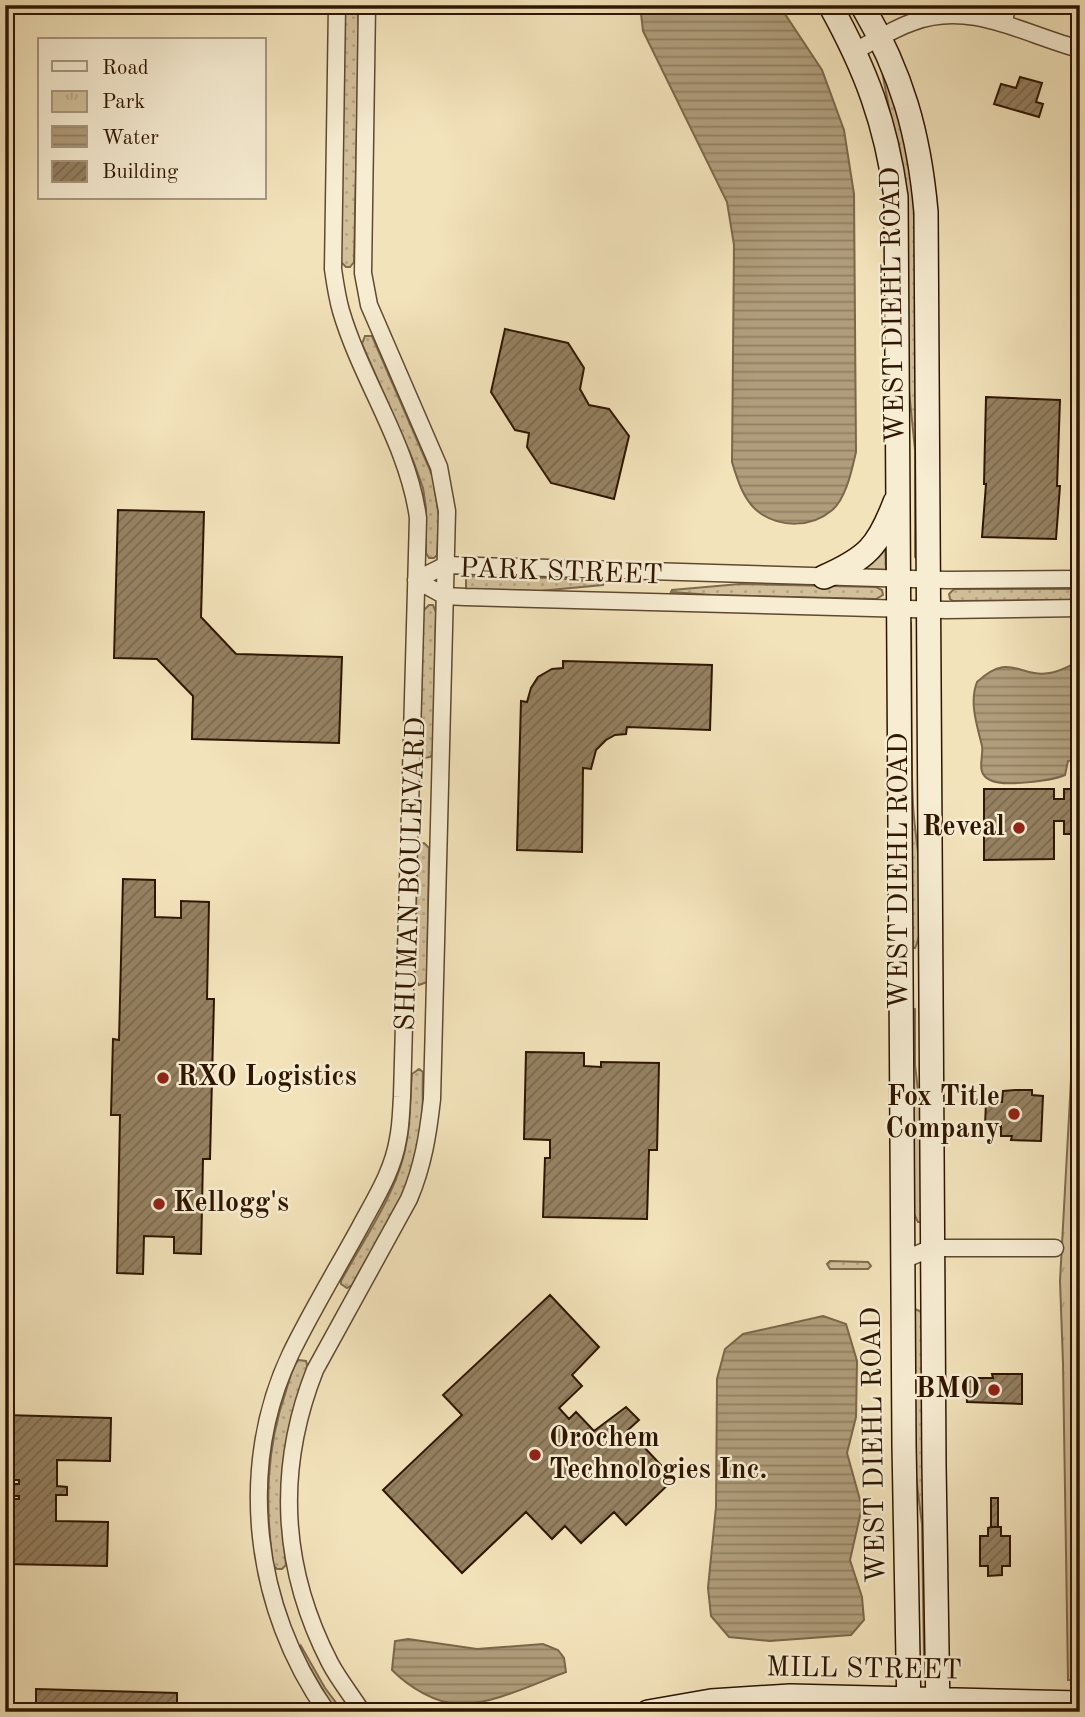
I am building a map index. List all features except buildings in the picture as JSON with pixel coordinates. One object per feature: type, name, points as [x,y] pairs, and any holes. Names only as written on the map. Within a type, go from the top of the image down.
[{"type":"street","name":"SHUMAN BOULEVARD","points":[[327,1712],[307,1684],[279,1622],[260,1538],[258,1496],[264,1441],[276,1389],[310,1318],[384,1184],[398,1141],[402,1097],[418,518],[406,466],[350,339],[341,311],[333,269],[337,5]]},
{"type":"street","name":"SHUMAN BOULEVARD","points":[[362,1712],[331,1665],[307,1612],[295,1570],[289,1524],[289,1477],[303,1399],[315,1370],[409,1199],[426,1148],[432,1099],[447,511],[439,467],[369,305],[363,273],[367,5]]},
{"type":"street","name":"WEST DIEHL ROAD","points":[[830,5],[855,51],[876,103],[890,154],[896,197],[903,1260],[909,1706]]},
{"type":"street","name":"WEST DIEHL ROAD","points":[[862,5],[881,38],[902,87],[922,167],[925,202],[938,1706]]},
{"type":"street","points":[[1004,23],[1007,5]]},
{"type":"street","points":[[855,51],[911,22],[958,15],[987,18],[1080,49]]},
{"type":"street","points":[[824,577],[852,565],[870,550],[886,526],[898,492]]},
{"type":"street","name":"PARK STREET","points":[[416,580],[446,565],[899,579],[1080,579]]},
{"type":"street","name":"PARK STREET","points":[[416,580],[445,596],[928,609],[1080,608]]},
{"type":"street","points":[[903,1260],[932,1248],[1055,1248]]},
{"type":"street","name":"MILL STREET","points":[[648,1712],[692,1703],[790,1696],[909,1706],[1080,1703]]},
{"type":"green space","points":[[345,5],[357,5],[359,30],[354,262],[350,267],[341,262],[340,238]]},
{"type":"green space","points":[[881,66],[905,132],[917,203],[918,561],[915,557],[915,450],[908,381],[898,155]]},
{"type":"green space","points":[[365,336],[372,336],[433,477],[439,517],[437,555],[434,558],[429,558],[426,553],[423,488],[362,344]]},
{"type":"green space","points":[[885,542],[886,570],[860,569]]},
{"type":"green space","points":[[466,576],[604,582],[603,585],[539,591],[466,589]]},
{"type":"green space","points":[[740,584],[876,587],[882,590],[883,595],[876,599],[671,592]]},
{"type":"green space","points":[[954,589],[1080,589],[1080,600],[953,601],[949,594]]},
{"type":"green space","points":[[433,605],[436,612],[433,754],[424,758],[420,751],[423,611]]},
{"type":"green space","points":[[908,623],[911,623],[913,805],[922,898],[920,934],[915,948],[910,947]]},
{"type":"green space","points":[[424,843],[429,848],[427,982],[419,985],[415,979],[417,847]]},
{"type":"green space","points":[[1080,915],[1080,1680],[1068,1680],[1060,1281]]},
{"type":"green space","points":[[910,1008],[915,1009],[915,1065],[923,1132],[922,1222],[918,1222],[914,1214]]},
{"type":"green space","points":[[419,1069],[423,1072],[421,1138],[410,1177],[352,1285],[347,1288],[341,1281],[380,1212],[403,1158],[412,1074]]},
{"type":"green space","points":[[830,1261],[868,1262],[871,1266],[868,1269],[830,1269],[827,1264]]},
{"type":"green space","points":[[915,1309],[924,1313],[928,1660],[924,1659],[922,1524],[912,1445],[911,1313]]},
{"type":"green space","points":[[298,1360],[306,1361],[308,1368],[292,1417],[283,1465],[282,1513],[286,1565],[277,1569],[273,1565],[269,1521],[271,1455],[279,1412]]},
{"type":"green space","points":[[301,1646],[325,1688],[343,1712],[336,1712],[300,1651]]},
{"type":"water","points":[[640,5],[779,5],[822,70],[844,130],[854,194],[856,452],[841,500],[831,511],[806,523],[777,521],[760,513],[750,503],[736,476],[732,462],[734,245],[727,202],[643,31]]},
{"type":"water","points":[[1080,662],[1080,759],[1068,761],[1065,775],[1049,779],[1005,783],[985,777],[981,769],[982,746],[974,706],[977,682],[998,668],[1014,668],[1039,674],[1057,671]]},
{"type":"water","points":[[823,1316],[846,1324],[857,1361],[856,1417],[847,1453],[862,1507],[850,1560],[862,1597],[864,1620],[851,1635],[770,1641],[729,1637],[711,1616],[708,1588],[716,1507],[717,1379],[725,1349],[743,1334]]},
{"type":"water","points":[[408,1639],[477,1649],[543,1644],[558,1650],[564,1658],[566,1672],[485,1701],[451,1703],[423,1693],[392,1670],[395,1641]]},
{"type":"place","name":"Reveal","points":[[1019,828]]},
{"type":"place","name":"RXO Logistics","points":[[163,1078]]},
{"type":"place","name":"Fox Title Company","points":[[1014,1114]]},
{"type":"place","name":"Kellogg's","points":[[159,1204]]},
{"type":"place","name":"BMO","points":[[994,1390]]},
{"type":"place","name":"Orochem Technologies Inc.","points":[[535,1455]]}]
